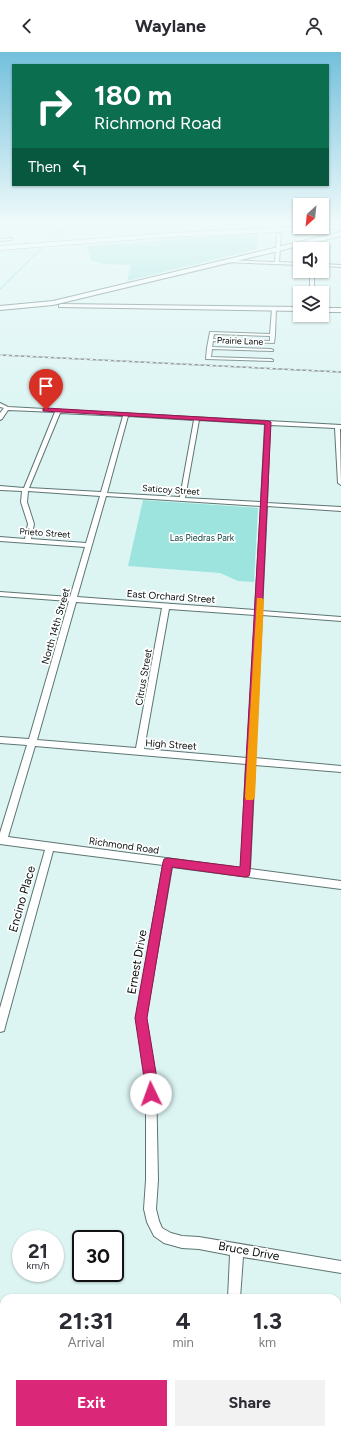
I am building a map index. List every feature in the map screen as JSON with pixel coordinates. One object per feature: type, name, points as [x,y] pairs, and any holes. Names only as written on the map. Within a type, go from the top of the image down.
[{"type":"main road","points":[[0,307],[36,306],[124,285]]},
{"type":"main road","points":[[61,301],[65,304],[73,306]]},
{"type":"main road","points":[[0,307],[73,306],[293,309]]},
{"type":"main road","points":[[329,310],[341,310]]},
{"type":"street","points":[[273,335],[212,333],[208,358],[270,362],[273,335],[274,309]]},
{"type":"street","points":[[210,340],[272,342]]},
{"type":"street","name":"Prairie Lane","points":[[209,348],[271,350]]},
{"type":"street","points":[[0,405],[7,408],[58,410],[126,416],[339,426],[341,483]]},
{"type":"street","points":[[0,418],[7,408]]},
{"type":"street","points":[[27,541],[31,523],[22,501],[58,410]]},
{"type":"street","name":"North 14th Street","points":[[1,840],[32,743],[126,416]]},
{"type":"street","points":[[182,500],[197,419]]},
{"type":"street","points":[[245,872],[265,505],[268,422]]},
{"type":"street","name":"Saticoy Street","points":[[0,488],[341,509]]},
{"type":"street","name":"Prieto Street","points":[[0,539],[88,545]]},
{"type":"street","name":"East Orchard Street","points":[[0,594],[341,619]]},
{"type":"street","name":"Citrus Street","points":[[139,752],[166,606]]},
{"type":"street","name":"High Street","points":[[0,740],[341,769]]},
{"type":"street","name":"Richmond Road","points":[[1,840],[341,885]]},
{"type":"street","name":"Encino Place","points":[[0,1027],[50,846]]},
{"type":"street","name":"Ernest Drive","points":[[158,1232],[153,1222],[150,1209],[152,1180],[151,1079],[141,1018],[168,862]]},
{"type":"street","name":"Bruce Drive","points":[[158,1232],[168,1239],[182,1242],[199,1243],[341,1267]]},
{"type":"street","points":[[234,1294],[237,1250]]},
{"type":"green space","name":"Las Piedras Park","points":[[143,500],[258,508],[254,582],[238,581],[220,573],[128,566]]},
{"type":"waterway","points":[[0,289],[4,285]]},
{"type":"railway","points":[[0,355],[341,372]]},
{"type":"slow traffic","points":[[250,797],[260,600]]},
{"type":"route","points":[[46,410],[126,416],[268,422],[264,500],[265,508],[245,872],[168,862],[142,1005],[141,1018],[151,1079],[151,1094]]}]
